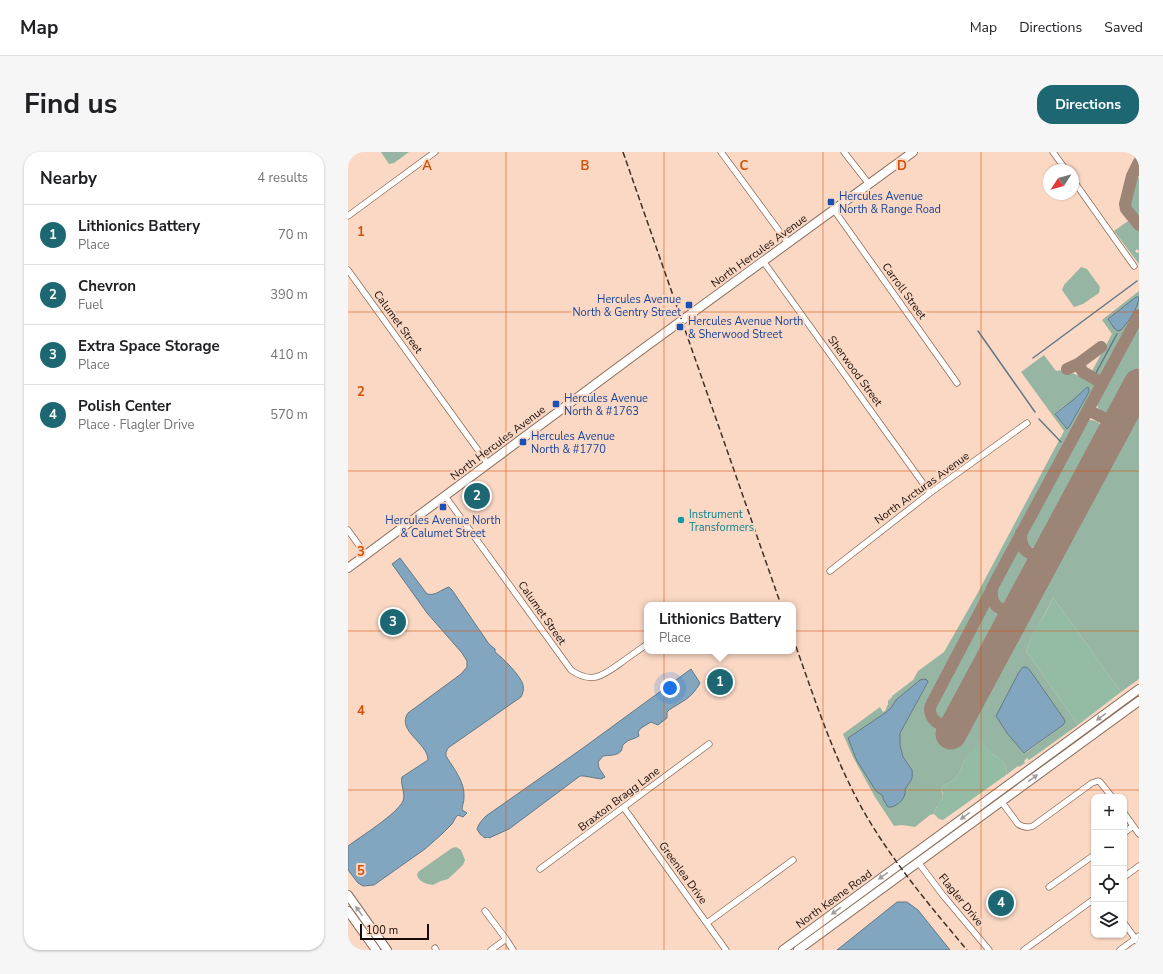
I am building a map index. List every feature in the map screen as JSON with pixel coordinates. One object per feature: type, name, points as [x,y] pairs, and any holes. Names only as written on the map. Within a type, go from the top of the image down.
[{"type":"main road","name":"North Hercules Avenue","points":[[348,568],[913,152]]},
{"type":"main road","name":"North Keene Road","points":[[783,950],[1136,691]]},
{"type":"main road","name":"North Keene Road","points":[[798,950],[1001,800],[1139,702]]},
{"type":"main road","points":[[348,896],[387,950]]},
{"type":"main road","points":[[348,911],[376,950]]},
{"type":"street","points":[[348,216],[435,152]]},
{"type":"street","points":[[721,152],[788,243]]},
{"type":"street","points":[[844,152],[869,184]]},
{"type":"street","points":[[1053,152],[1062,164]]},
{"type":"street","points":[[1079,188],[1134,266]]},
{"type":"street","name":"Carroll Street","points":[[834,210],[957,383]]},
{"type":"street","name":"Sherwood Street","points":[[763,261],[930,493]]},
{"type":"street","name":"Calumet Street","points":[[348,270],[488,464]]},
{"type":"street","name":"North Arcturas Avenue","points":[[830,570],[930,493],[1027,423]]},
{"type":"street","name":"Calumet Street","points":[[445,496],[571,670],[578,675],[585,677],[599,677],[610,671],[644,646]]},
{"type":"street","points":[[348,530],[366,555]]},
{"type":"street","points":[[1136,691],[1139,702]]},
{"type":"street","name":"Braxton Bragg Lane","points":[[540,870],[709,744]]},
{"type":"street","points":[[1001,800],[1018,824],[1022,827],[1030,827],[1092,783],[1098,781],[1104,785],[1110,794]]},
{"type":"street","name":"Greenlea Drive","points":[[624,808],[726,950]]},
{"type":"street","points":[[1127,817],[1139,834]]},
{"type":"street","points":[[1127,831],[1133,826]]},
{"type":"street","points":[[1049,887],[1091,857]]},
{"type":"street","points":[[707,923],[793,860]]},
{"type":"street","name":"Flagler Drive","points":[[918,862],[942,894],[989,950]]},
{"type":"street","points":[[1127,875],[1139,866]]},
{"type":"street","points":[[1024,950],[1091,901]]},
{"type":"street","points":[[485,911],[513,950]]},
{"type":"street","points":[[1120,950],[1138,939],[1127,926]]},
{"type":"street","points":[[491,950],[506,939]]},
{"type":"green space","points":[[381,152],[409,152],[394,163],[389,164]]},
{"type":"green space","points":[[1139,166],[1139,174],[1137,177],[1139,178],[1139,222],[1130,209],[1128,200]]},
{"type":"green space","points":[[1128,221],[1134,222],[1139,229],[1139,251],[1137,249],[1135,251],[1137,253],[1139,252],[1139,264],[1114,231]]},
{"type":"green space","points":[[1081,267],[1087,269],[1100,287],[1099,293],[1083,304],[1074,307],[1062,290],[1064,285]]},
{"type":"green space","points":[[1139,291],[1139,297],[1136,297],[1108,319],[1121,330],[1139,300],[1139,308],[1104,373],[1100,376],[1096,376],[1092,373],[1092,371],[1112,334],[1102,320]]},
{"type":"green space","points":[[1139,322],[1139,367],[1116,410],[1112,413],[1104,413],[1098,408],[1096,401]]},
{"type":"green space","points":[[1044,355],[1056,371],[1067,371],[1091,381],[1093,382],[1095,388],[928,704],[927,711],[929,717],[940,729],[958,738],[1139,400],[1139,679],[1121,692],[1053,597],[1026,651],[1078,725],[1029,760],[1027,758],[1024,761],[1025,763],[1019,767],[1018,766],[1006,775],[1007,767],[981,742],[964,761],[960,772],[954,780],[943,786],[941,789],[943,796],[934,814],[930,815],[915,827],[902,825],[894,826],[875,797],[853,757],[843,734],[880,707],[883,712],[885,711],[888,701],[892,696],[913,680],[918,671],[944,652],[976,596],[1064,431],[1021,372]],"holes":[[[1086,388],[1089,392],[1069,427],[1063,425],[1055,413]],[[1023,667],[1029,669],[1065,722],[1024,753],[1007,733],[1019,672]],[[924,679],[928,683],[900,733],[900,745],[903,757],[912,770],[911,781],[905,788],[897,805],[888,807],[883,799],[883,796],[857,761],[848,738],[885,713],[891,708],[896,700],[920,680]]]},
{"type":"green space","points":[[1085,421],[1095,421],[1099,424],[1103,433],[1043,544],[1038,547],[1031,547],[1025,542],[1024,534]]},
{"type":"green space","points":[[1018,547],[1023,555],[1034,561],[1012,603],[1008,605],[1002,604],[996,598],[996,589]]},
{"type":"green space","points":[[1053,597],[1121,692],[1078,725],[1026,651]]},
{"type":"green space","points":[[989,603],[996,612],[1005,617],[950,719],[943,722],[940,721],[934,713],[934,705]]},
{"type":"green space","points":[[981,741],[1007,767],[1006,775],[943,820],[939,819],[934,814],[943,796],[941,789],[943,786],[954,780],[960,772],[964,761]]},
{"type":"green space","points":[[456,847],[461,850],[465,860],[463,865],[448,879],[433,885],[425,883],[419,879],[417,875],[418,872],[452,848]]},
{"type":"water","points":[[1136,297],[1139,297],[1135,311],[1124,327],[1118,331],[1108,319]]},
{"type":"water","points":[[1088,387],[1089,392],[1067,429],[1055,414]]},
{"type":"water","points":[[400,558],[427,594],[436,593],[449,587],[452,590],[489,644],[495,649],[495,652],[507,663],[522,681],[523,693],[521,697],[448,748],[446,752],[446,756],[463,786],[464,797],[462,810],[467,813],[463,817],[458,815],[452,824],[425,849],[374,885],[363,886],[358,883],[348,870],[348,846],[394,812],[404,798],[402,777],[428,760],[427,754],[406,726],[405,719],[408,713],[461,674],[467,667],[467,661],[462,653],[427,613],[392,564]]},
{"type":"water","points":[[1023,667],[1029,669],[1065,722],[1024,753],[1007,733],[996,716]]},
{"type":"water","points":[[691,669],[700,683],[693,693],[687,699],[669,710],[667,712],[667,718],[658,725],[651,722],[641,728],[638,732],[639,736],[625,743],[620,753],[603,756],[598,762],[599,768],[605,777],[601,779],[580,776],[509,829],[489,838],[485,838],[480,834],[477,829],[486,816],[583,748]]},
{"type":"water","points":[[924,679],[928,682],[900,733],[900,745],[903,757],[912,770],[912,779],[906,788],[904,797],[901,801],[896,805],[888,807],[883,799],[883,796],[876,791],[857,761],[848,738],[885,713],[891,708],[896,700],[920,680]]},
{"type":"water","points":[[897,902],[907,902],[918,910],[950,950],[837,950]]},
{"type":"waterway","points":[[1033,358],[1137,281]]},
{"type":"waterway","points":[[978,331],[1035,412]]},
{"type":"waterway","points":[[1096,373],[1117,334]]},
{"type":"waterway","points":[[1039,419],[1061,442]]},
{"type":"taxiway","points":[[1139,162],[1132,176],[1125,204],[1126,209],[1139,225]]},
{"type":"taxiway","points":[[1020,605],[1008,609],[999,608],[993,601],[992,588],[1139,315]]},
{"type":"taxiway","points":[[1101,347],[1078,364],[1083,372],[1102,383]]},
{"type":"taxiway","points":[[1067,369],[1078,364]]},
{"type":"taxiway","points":[[1088,410],[1117,425]]},
{"type":"taxiway","points":[[1021,533],[1023,546],[1029,553],[1039,554],[1051,548]]},
{"type":"taxiway","points":[[959,719],[951,724],[940,724],[932,717],[930,708],[992,589]]},
{"type":"runway","points":[[951,734],[1139,384]]},
{"type":"railway","points":[[623,152],[780,602]]},
{"type":"railway","points":[[796,646],[833,748],[864,812],[900,866],[967,950]]},
{"type":"place","name":"Hercules Avenue North & Range Road","points":[[831,202]]},
{"type":"place","name":"Hercules Avenue North & Gentry Street","points":[[689,305]]},
{"type":"place","name":"Hercules Avenue North & Sherwood Street","points":[[680,327]]},
{"type":"place","name":"Hercules Avenue North & #1763","points":[[556,404]]},
{"type":"place","name":"Hercules Avenue North & #1770","points":[[523,442]]},
{"type":"place","name":"Chevron","points":[[477,496]]},
{"type":"place","name":"Hercules Avenue North & Calumet Street","points":[[443,507]]},
{"type":"place","name":"Instrument Transformers","points":[[681,520]]},
{"type":"place","name":"Extra Space Storage","points":[[393,622]]},
{"type":"place","name":"Lithionics Battery","points":[[720,682]]},
{"type":"place","name":"Polish Center","points":[[1001,903]]}]
